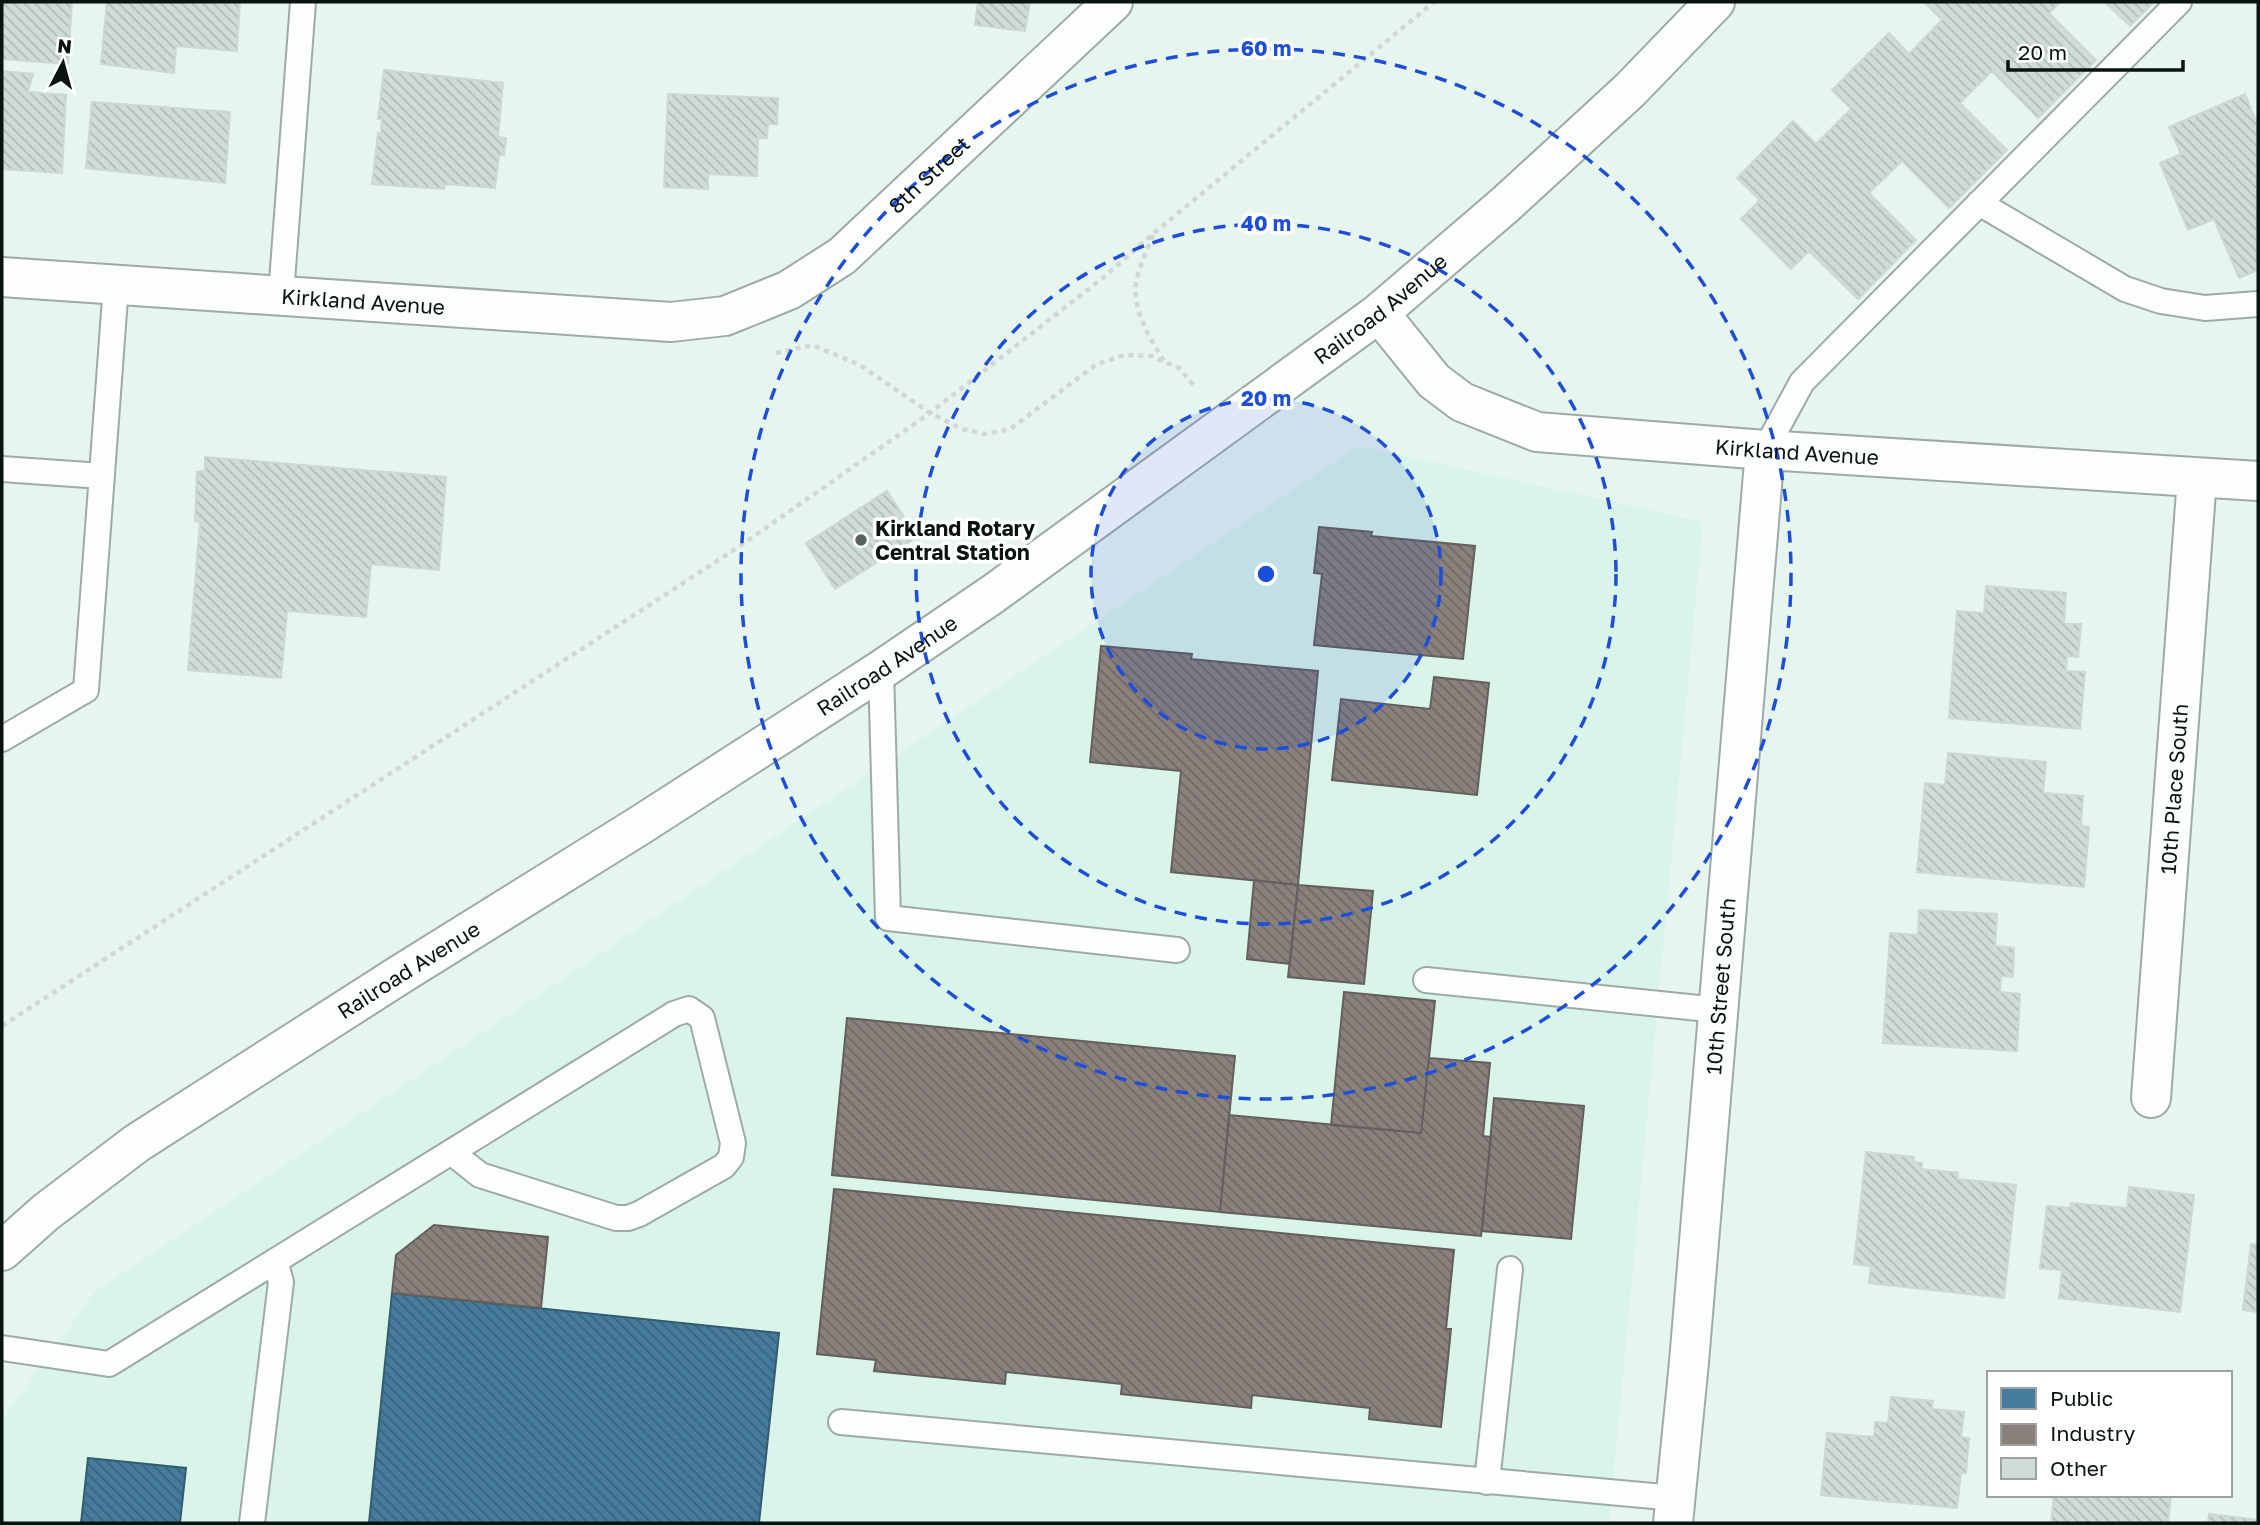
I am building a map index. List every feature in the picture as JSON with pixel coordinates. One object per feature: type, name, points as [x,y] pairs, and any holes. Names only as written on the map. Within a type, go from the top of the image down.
[{"type":"street","name":"8th Street","points":[[725,316],[789,290],[842,256],[1113,2]]},
{"type":"street","name":"Railroad Avenue","points":[[2,1251],[46,1212],[137,1143],[642,824],[881,670],[993,594],[1379,313],[1507,204],[1630,90],[1715,2]]},
{"type":"street","name":"Kirkland Avenue","points":[[2,277],[671,322],[725,316]]},
{"type":"street","name":"Kirkland Avenue","points":[[1379,313],[1434,381],[1462,402],[1537,432],[1765,450],[2258,481]]},
{"type":"street","name":"10th Street South","points":[[1674,1511],[1689,1362],[1765,450]]},
{"type":"street","name":"10th Place South","points":[[2151,1098],[2197,478]]},
{"type":"lane","points":[[281,295],[303,2]]},
{"type":"lane","points":[[1765,450],[1802,382],[2179,2]]},
{"type":"lane","points":[[1979,203],[2125,289],[2161,301],[2205,308],[2258,304]]},
{"type":"lane","points":[[2,739],[86,690],[116,285]]},
{"type":"lane","points":[[2,469],[102,476]]},
{"type":"lane","points":[[881,670],[888,918],[1177,950]]},
{"type":"lane","points":[[1426,980],[1718,1010]]},
{"type":"lane","points":[[2,1348],[109,1364],[275,1261],[451,1152],[674,1014],[688,1009],[702,1018],[733,1143],[730,1157],[724,1166],[639,1214],[616,1218],[480,1175],[451,1152]]},
{"type":"lane","points":[[252,1523],[281,1282],[275,1261]]},
{"type":"lane","points":[[1487,1482],[1510,1269]]},
{"type":"lane","points":[[841,1422],[1487,1482],[1674,1511]]},
{"type":"path","points":[[2,1026],[740,546],[930,414],[1104,277],[1434,2]]},
{"type":"path","points":[[1154,233],[1136,285],[1140,315],[1147,335],[1164,362]]},
{"type":"path","points":[[764,355],[812,345],[860,365],[930,414],[962,429],[985,434],[1010,429],[1097,363],[1124,355],[1151,356],[1179,368],[1202,395]]},
{"type":"shaded area","points":[[1359,446],[1703,522],[1609,1523],[2,1523],[2,1420],[95,1292]]},
{"type":"building: Public","points":[[392,1293],[779,1333],[759,1523],[369,1523]]},
{"type":"building: Public","points":[[88,1458],[186,1468],[180,1523],[81,1523]]},
{"type":"building: Industry","points":[[1319,527],[1372,532],[1371,536],[1475,546],[1463,659],[1314,645],[1322,574],[1314,573]]},
{"type":"building: Industry","points":[[1101,646],[1192,654],[1191,659],[1318,671],[1298,885],[1171,872],[1181,771],[1090,762]]},
{"type":"building: Industry","points":[[1434,677],[1489,683],[1477,795],[1332,780],[1341,699],[1430,709]]},
{"type":"building: Industry","points":[[1254,880],[1298,885],[1290,964],[1247,959]]},
{"type":"building: Industry","points":[[1298,885],[1373,891],[1364,984],[1288,977]]},
{"type":"building: Industry","points":[[1344,992],[1435,1001],[1421,1133],[1331,1125]]},
{"type":"building: Industry","points":[[847,1018],[1235,1056],[1220,1212],[832,1175]]},
{"type":"building: Industry","points":[[1429,1058],[1490,1063],[1483,1136],[1491,1137],[1481,1236],[1220,1212],[1229,1115],[1421,1133]]},
{"type":"building: Industry","points":[[1494,1098],[1584,1106],[1571,1239],[1482,1231]]},
{"type":"building: Industry","points":[[834,1189],[1454,1250],[1446,1329],[1451,1329],[1441,1427],[1369,1419],[1370,1408],[1252,1395],[1251,1408],[1121,1394],[1122,1384],[1006,1372],[1005,1384],[874,1371],[876,1360],[817,1354]]},
{"type":"building: Industry","points":[[434,1225],[548,1237],[541,1308],[392,1293],[396,1255]]},
{"type":"building: Other","points":[[2,2],[72,2],[68,64],[2,59]]},
{"type":"building: Other","points":[[107,2],[240,2],[237,51],[176,46],[174,73],[101,64]]},
{"type":"building: Other","points":[[978,2],[1030,2],[1025,31],[975,25]]},
{"type":"building: Other","points":[[1924,2],[2060,2],[2049,13],[2096,60],[2038,118],[1992,71],[1960,103],[2007,150],[1949,208],[1902,161],[1869,193],[1916,240],[1858,299],[1809,251],[1791,269],[1741,219],[1760,200],[1737,178],[1793,121],[1816,144],[1851,109],[1832,90],[1889,33],[1909,54],[1942,20]]},
{"type":"building: Other","points":[[2105,2],[2154,2],[2130,26]]},
{"type":"building: Other","points":[[384,70],[503,83],[498,137],[506,138],[504,155],[499,155],[495,188],[445,184],[444,189],[372,184],[378,133],[381,134],[382,119],[378,119]]},
{"type":"building: Other","points":[[2,71],[33,74],[28,92],[66,95],[62,173],[2,169]]},
{"type":"building: Other","points":[[668,94],[778,98],[777,124],[768,124],[767,138],[758,138],[757,176],[708,174],[708,189],[664,187]]},
{"type":"building: Other","points":[[2245,94],[2255,119],[2258,118],[2258,270],[2239,278],[2214,219],[2188,230],[2160,163],[2181,154],[2169,127]]},
{"type":"building: Other","points":[[92,102],[230,112],[225,183],[86,168]]},
{"type":"building: Other","points":[[205,457],[446,477],[439,570],[371,564],[366,617],[287,611],[281,678],[188,670],[200,522],[195,521],[197,472],[205,471]]},
{"type":"building: Other","name":"Kirkland Rotary Central Station","points":[[887,491],[917,537],[835,589],[806,543]]},
{"type":"building: Other","points":[[1986,586],[2066,593],[2064,624],[2081,624],[2078,657],[2067,656],[2066,671],[2085,672],[2080,729],[1949,718],[1957,611],[1984,613]]},
{"type":"building: Other","points":[[1948,753],[2046,762],[2043,793],[2083,796],[2081,826],[2089,827],[2084,887],[1917,872],[1925,783],[1945,785]]},
{"type":"building: Other","points":[[1919,910],[1997,914],[1995,946],[2014,948],[2013,977],[2001,976],[2000,992],[2020,994],[2017,1051],[1883,1043],[1890,933],[1918,935]]},
{"type":"building: Other","points":[[1866,1152],[1914,1157],[1913,1162],[1922,1163],[1921,1169],[1958,1173],[1957,1179],[2016,1185],[2004,1298],[1869,1283],[1871,1266],[1854,1264]]},
{"type":"building: Other","points":[[2129,1187],[2194,1195],[2180,1312],[2059,1298],[2062,1270],[2040,1268],[2047,1206],[2070,1208],[2071,1203],[2127,1208]]},
{"type":"building: Other","points":[[2251,1244],[2258,1245],[2258,1312],[2243,1310]]},
{"type":"building: Other","points":[[1891,1397],[1933,1401],[1932,1409],[1964,1412],[1961,1437],[1969,1438],[1966,1473],[1961,1473],[1957,1508],[1821,1495],[1827,1433],[1874,1437],[1875,1422],[1888,1423]]},
{"type":"building: Other","points":[[2054,1497],[2171,1497],[2168,1523],[2051,1523]]},
{"type":"building: Other","points":[[2209,1514],[2258,1520],[2258,1523],[2208,1523]]},
{"type":"place","name":"Kirkland Rotary Central Station","points":[[861,540]]}]
